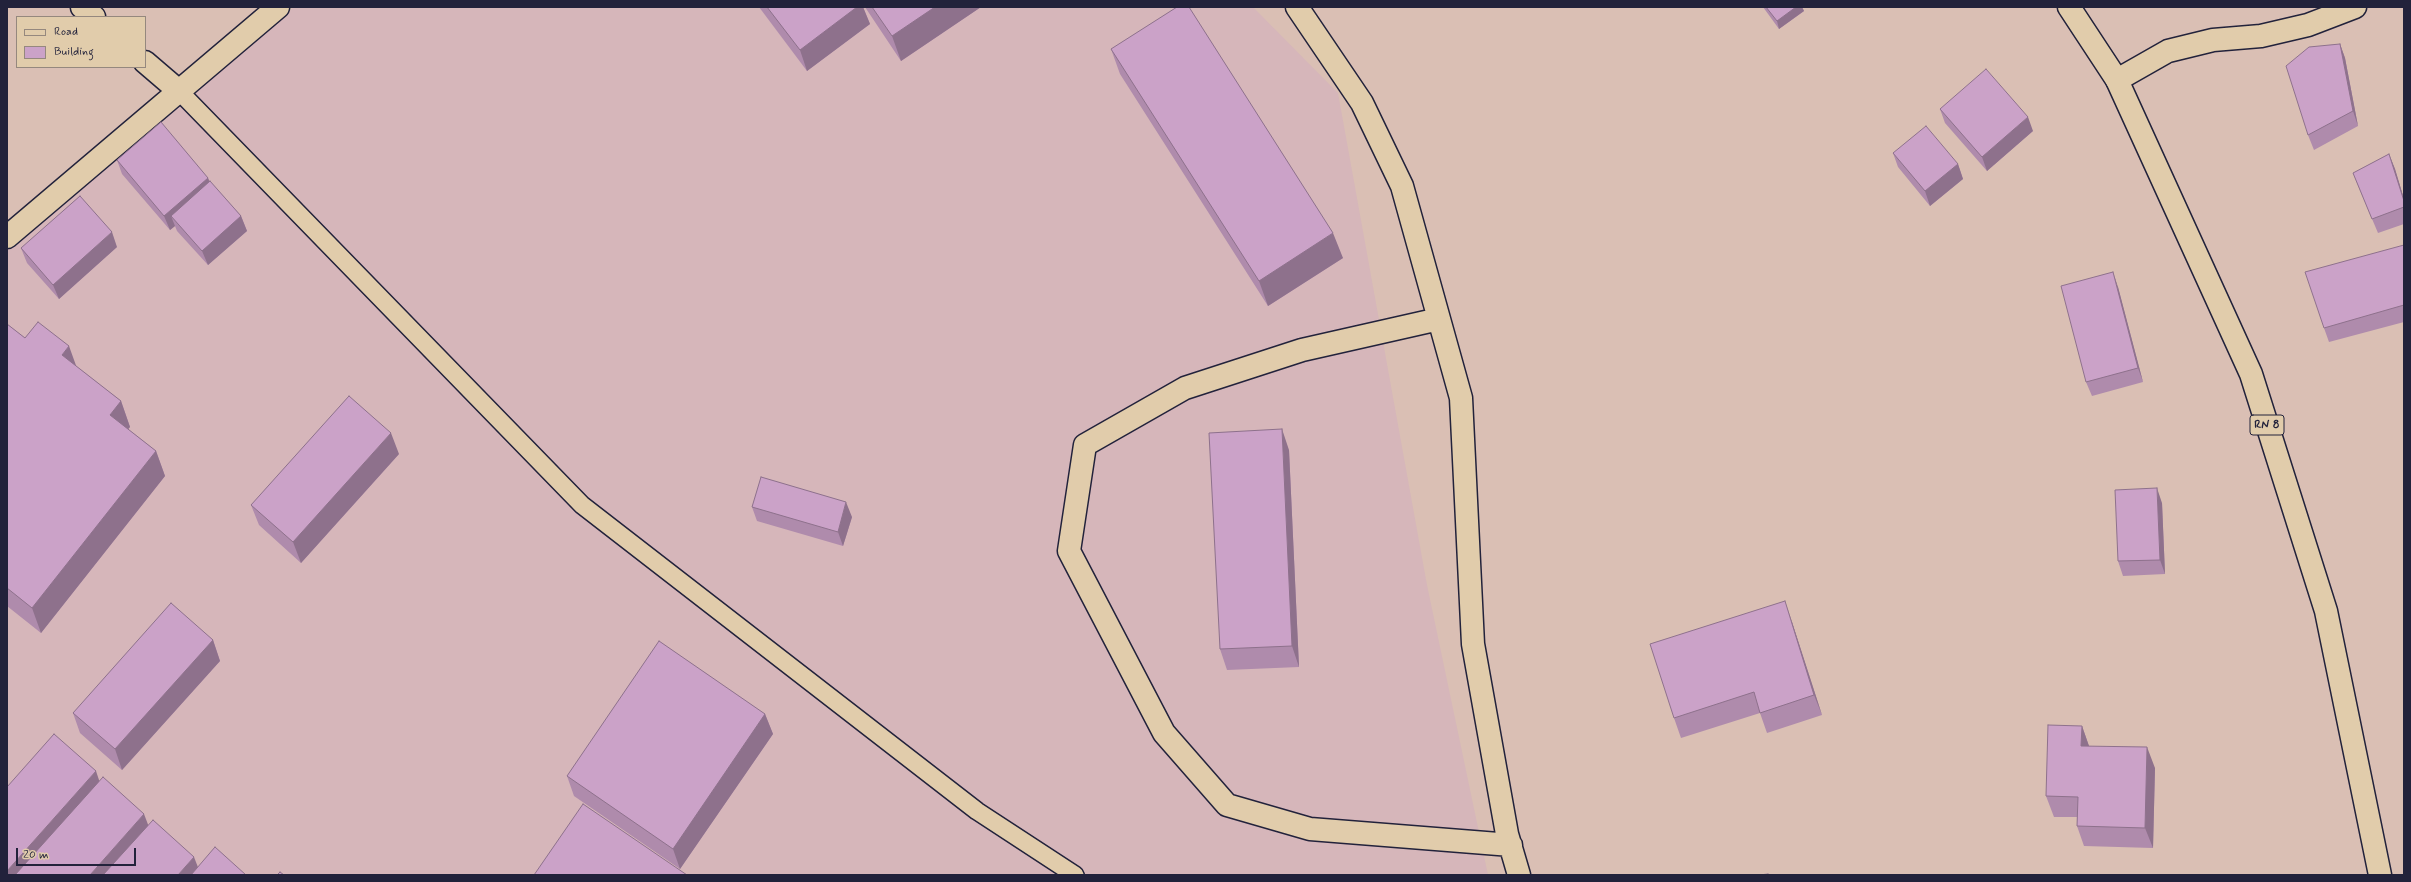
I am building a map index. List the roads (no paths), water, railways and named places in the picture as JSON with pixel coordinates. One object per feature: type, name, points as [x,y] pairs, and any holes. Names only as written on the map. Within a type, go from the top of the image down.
[{"type":"street","points":[[82,7],[93,16]]},
{"type":"street","points":[[7,237],[180,92],[278,7]]},
{"type":"street","points":[[1297,7],[1362,104],[1402,186],[1461,398],[1474,644],[1511,845],[1519,875]]},
{"type":"street","name":"RN 8","points":[[2069,7],[2117,80],[2251,374],[2326,611],[2380,875]]},
{"type":"street","points":[[2117,80],[2168,51],[2212,40],[2261,36],[2308,24],[2355,7]]},
{"type":"street","points":[[146,63],[180,92]]},
{"type":"street","points":[[1439,319],[1302,350],[1185,388],[1085,445],[1069,551],[1164,733],[1227,805],[1310,829],[1511,845]]},
{"type":"lane","points":[[180,92],[582,505],[977,811],[1075,875]]}]
